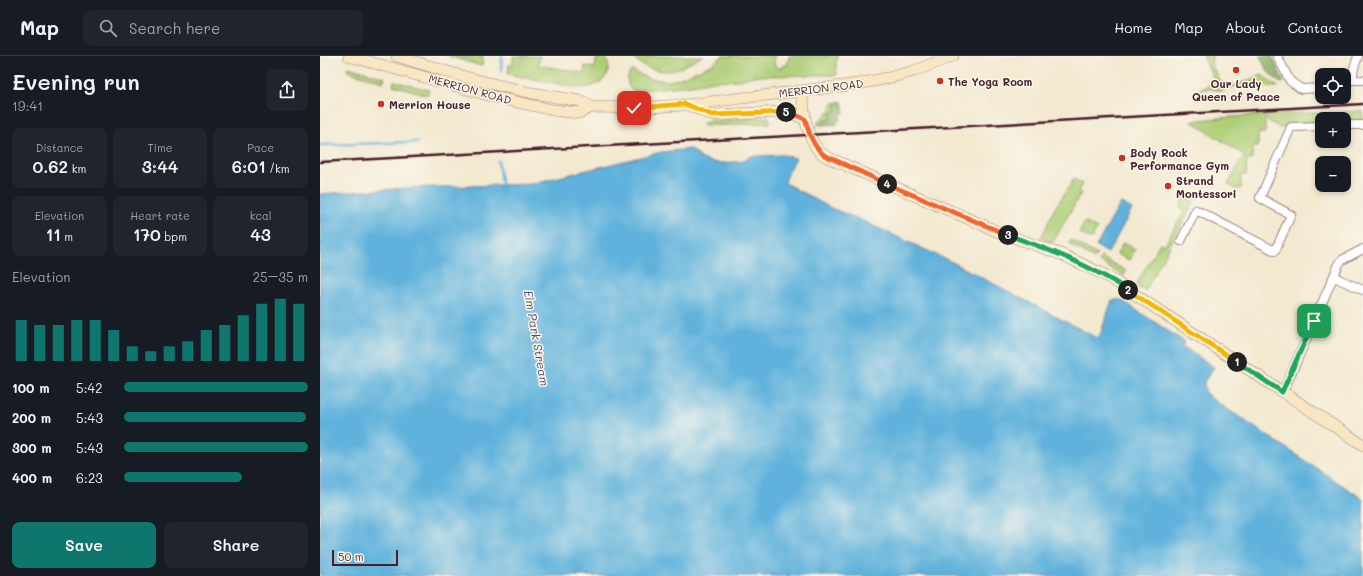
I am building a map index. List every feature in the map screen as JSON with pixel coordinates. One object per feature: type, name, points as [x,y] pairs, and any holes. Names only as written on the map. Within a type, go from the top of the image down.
[{"type":"main road","name":"MERRION ROAD","points":[[348,56],[380,60],[455,86],[553,110],[579,114],[592,108],[634,108],[685,104],[838,87],[888,78],[914,71],[953,56]]},
{"type":"main road","name":"MERRION ROAD","points":[[397,56],[428,66],[532,93],[580,102],[592,108]]},
{"type":"main road","points":[[802,91],[805,119],[808,130],[817,149],[824,155],[996,231],[1052,251],[1107,276],[1363,445]]},
{"type":"main road","name":"MERRION ROAD","points":[[685,104],[712,115],[780,112],[791,113],[805,119]]},
{"type":"street","name":"MERRION ROAD","points":[[417,56],[428,66]]},
{"type":"street","points":[[1277,56],[1290,81],[1301,89],[1315,88]]},
{"type":"street","points":[[1358,56],[1352,80],[1363,80]]},
{"type":"street","points":[[1351,126],[1363,125]]},
{"type":"street","points":[[1181,241],[1196,210],[1275,251],[1291,215],[1260,198],[1291,128],[1315,126]]},
{"type":"street","points":[[1282,392],[1339,264],[1342,260],[1363,249]]},
{"type":"street","points":[[1334,276],[1363,290]]},
{"type":"green space","points":[[448,56],[483,56],[482,66]]},
{"type":"green space","points":[[513,56],[540,56],[538,65],[584,73],[585,66],[595,68],[597,56],[606,56],[608,70],[606,76],[598,84],[585,88],[578,88],[508,74],[509,65],[513,65]]},
{"type":"green space","points":[[633,56],[703,56],[678,69],[663,71],[651,69],[640,64]]},
{"type":"green space","points":[[723,56],[775,56],[774,65],[776,65],[776,68],[781,68],[782,66],[787,65],[789,56],[838,56],[836,63],[837,75],[754,76],[739,80],[713,81],[692,85],[633,91],[628,84],[629,73],[631,71],[634,71],[647,78],[669,81],[678,79],[711,65]]},
{"type":"green space","points":[[1203,56],[1212,56],[1212,66],[1222,84],[1234,86],[1222,91],[1210,89],[1198,90],[1215,82]]},
{"type":"green space","points":[[1260,56],[1272,56],[1284,82],[1280,83],[1267,71]]},
{"type":"green space","points":[[348,67],[385,78],[383,82],[347,71]]},
{"type":"green space","points":[[1262,75],[1278,87],[1234,86]]},
{"type":"green space","points":[[394,81],[429,90],[427,95],[393,85]]},
{"type":"green space","points":[[842,101],[844,113],[840,114],[840,120],[836,121],[837,124],[818,125],[818,122],[827,113],[833,103]]},
{"type":"green space","points":[[842,102],[844,113],[840,114],[840,120],[836,121],[837,124],[823,125],[824,120],[831,119],[830,115],[835,111],[836,103]]},
{"type":"green space","points":[[1363,111],[1363,122],[1351,123],[1351,112],[1330,112]]},
{"type":"green space","points":[[1315,112],[1315,123],[1289,125],[1280,128],[1265,119],[1265,133],[1258,133],[1258,147],[1253,147],[1252,160],[1247,160],[1246,175],[1241,175],[1241,188],[1236,189],[1228,184],[1244,155],[1191,121],[1256,115]]},
{"type":"green space","points":[[769,117],[770,123],[704,126],[704,122],[709,121]]},
{"type":"green space","points":[[1074,179],[1082,184],[1078,191],[1081,193],[1052,243],[1041,238],[1055,208]]},
{"type":"green space","points":[[1185,197],[1194,202],[1145,291],[1137,287],[1137,283],[1160,243],[1165,245],[1184,211],[1179,208]]},
{"type":"green space","points":[[1085,222],[1097,229],[1091,239],[1079,233]]},
{"type":"green space","points":[[1071,240],[1097,255],[1094,259],[1069,244]]},
{"type":"green space","points":[[1123,243],[1135,250],[1129,260],[1117,254]]},
{"type":"green space","points":[[1101,257],[1126,271],[1124,276],[1099,262]]},
{"type":"water","points":[[691,149],[702,159],[723,163],[744,161],[751,156],[784,155],[796,158],[788,172],[785,183],[831,208],[954,263],[1097,338],[1100,335],[1112,300],[1121,300],[1185,342],[1182,346],[1214,367],[1204,382],[1205,392],[1212,399],[1363,499],[1363,576],[320,576],[320,194],[408,188],[530,184],[661,152]]},
{"type":"water","points":[[1121,203],[1132,209],[1108,253],[1096,246]]},
{"type":"waterway","name":"Elm Park Stream","points":[[501,72],[502,56]]},
{"type":"waterway","points":[[320,145],[418,142]]},
{"type":"waterway","name":"Elm Park Stream","points":[[498,161],[502,188]]},
{"type":"railway","points":[[320,162],[1363,104]]},
{"type":"place","name":"Our Lady Queen of Peace","points":[[1236,70]]},
{"type":"place","name":"The Yoga Room","points":[[940,81]]},
{"type":"place","name":"Merrion House","points":[[381,104]]},
{"type":"place","name":"Body Rock Performance Gym","points":[[1122,158]]},
{"type":"place","name":"Strand Montessori","points":[[1168,186]]},
{"type":"route","points":[[634,108],[685,104],[712,115],[780,112],[791,113],[805,119],[808,130],[817,149],[824,155],[996,231],[1052,251],[1107,276],[1282,392],[1314,321]]}]
